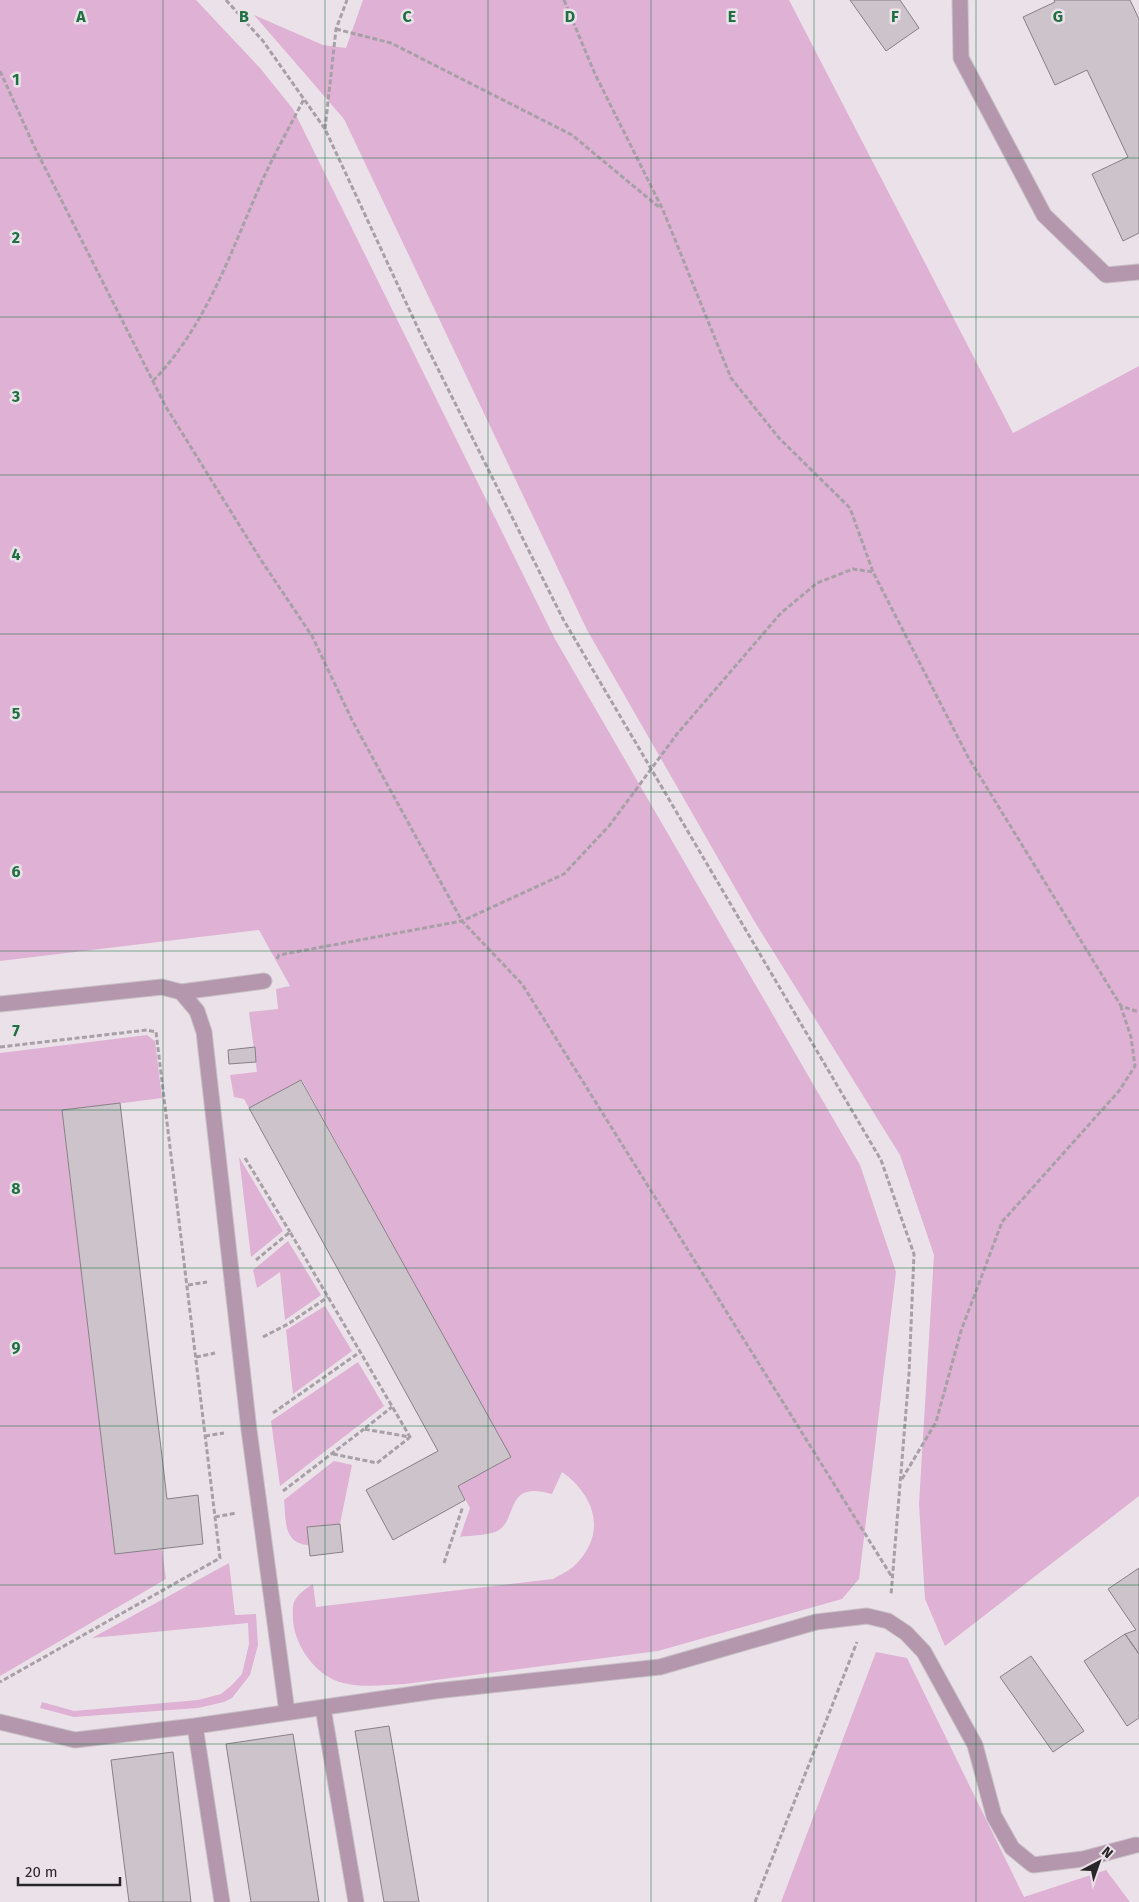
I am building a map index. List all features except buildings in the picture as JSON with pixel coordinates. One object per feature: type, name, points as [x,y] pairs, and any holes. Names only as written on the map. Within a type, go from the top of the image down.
[{"type":"lane","points":[[960,0],[962,58],[1044,215],[1106,275],[1139,272]]},
{"type":"lane","points":[[0,1004],[162,987],[181,992],[264,981]]},
{"type":"lane","points":[[181,992],[197,1011],[204,1032],[249,1430],[287,1712]]},
{"type":"lane","points":[[0,1722],[75,1740],[195,1726],[435,1691],[660,1667],[816,1622],[867,1616],[888,1621],[906,1632],[924,1652],[952,1700],[974,1745],[994,1816],[1012,1848],[1033,1865],[1083,1859],[1138,1847]]},
{"type":"lane","points":[[322,1708],[356,1902]]},
{"type":"lane","points":[[195,1726],[222,1902]]},
{"type":"path","points":[[226,0],[263,42],[325,129],[423,338],[562,619],[881,1160],[914,1254],[909,1374],[888,1621]]},
{"type":"path","points":[[325,129],[336,29],[347,0]]},
{"type":"path","points":[[564,0],[596,74],[663,210],[731,378],[780,438],[850,508],[873,572],[968,757],[1121,1006],[1131,1037],[1135,1066],[1119,1091],[1002,1222],[960,1331],[936,1422],[901,1480]]},
{"type":"path","points":[[336,29],[391,43],[572,135],[663,210]]},
{"type":"path","points":[[0,71],[34,146],[166,407],[261,560],[312,636],[352,720],[462,921],[522,984],[893,1578]]},
{"type":"path","points":[[153,381],[172,361],[201,317],[263,179],[304,99]]},
{"type":"path","points":[[264,981],[279,955],[462,921],[564,874],[609,826],[677,734],[781,613],[817,583],[853,569],[873,572]]},
{"type":"path","points":[[1121,1006],[1139,1012]]},
{"type":"path","points":[[0,1047],[147,1030],[156,1032],[220,1558],[0,1682]]},
{"type":"path","points":[[240,1150],[410,1437]]},
{"type":"path","points":[[188,1285],[232,1279],[290,1232]]},
{"type":"path","points":[[206,1436],[249,1430],[360,1352]]},
{"type":"path","points":[[215,1517],[260,1510],[392,1407]]},
{"type":"path","points":[[364,1429],[410,1437]]},
{"type":"path","points":[[332,1454],[377,1463],[410,1437]]},
{"type":"path","points":[[444,1563],[463,1506]]},
{"type":"path","points":[[755,1902],[867,1616]]},
{"type":"shaded area","points":[[0,0],[196,0],[260,68],[293,109],[555,639],[860,1165],[896,1272],[859,1579],[842,1599],[658,1651],[405,1684],[366,1686],[343,1683],[324,1674],[309,1660],[303,1651],[295,1631],[293,1606],[300,1594],[313,1584],[316,1607],[553,1579],[573,1567],[584,1555],[591,1543],[594,1530],[593,1517],[590,1505],[583,1493],[562,1472],[552,1494],[537,1491],[527,1492],[520,1496],[515,1502],[505,1524],[499,1530],[486,1534],[460,1537],[470,1508],[458,1486],[510,1457],[302,1080],[249,1108],[244,1099],[234,1097],[230,1075],[257,1072],[249,1012],[278,1009],[276,989],[290,986],[259,930],[0,961]]},
{"type":"shaded area","points":[[363,0],[789,0],[1013,433],[1139,366],[1139,1496],[945,1646],[925,1599],[919,1504],[934,1255],[900,1155],[753,919],[587,630],[344,119],[254,15],[323,45],[346,48]]},
{"type":"shaded area","points":[[147,1035],[155,1041],[162,1098],[62,1111],[115,1554],[162,1549],[166,1579],[0,1676],[0,1053]]},
{"type":"shaded area","points":[[239,1157],[283,1231],[251,1257]]},
{"type":"shaded area","points":[[288,1241],[321,1295],[285,1320],[280,1272],[257,1288],[253,1270]]},
{"type":"shaded area","points":[[325,1306],[352,1351],[293,1394],[286,1330]]},
{"type":"shaded area","points":[[358,1362],[384,1406],[280,1486],[271,1421]]},
{"type":"shaded area","points":[[334,1461],[352,1465],[340,1524],[307,1527],[309,1545],[301,1544],[290,1536],[286,1523],[284,1500]]},
{"type":"shaded area","points":[[229,1563],[235,1615],[256,1614],[258,1645],[250,1675],[232,1698],[224,1702],[198,1708],[74,1717],[40,1708],[42,1702],[74,1711],[198,1700],[221,1694],[242,1674],[249,1644],[248,1623],[92,1638]]},
{"type":"shaded area","points":[[876,1652],[907,1658],[1024,1897],[1106,1870],[1130,1902],[781,1902]]}]
